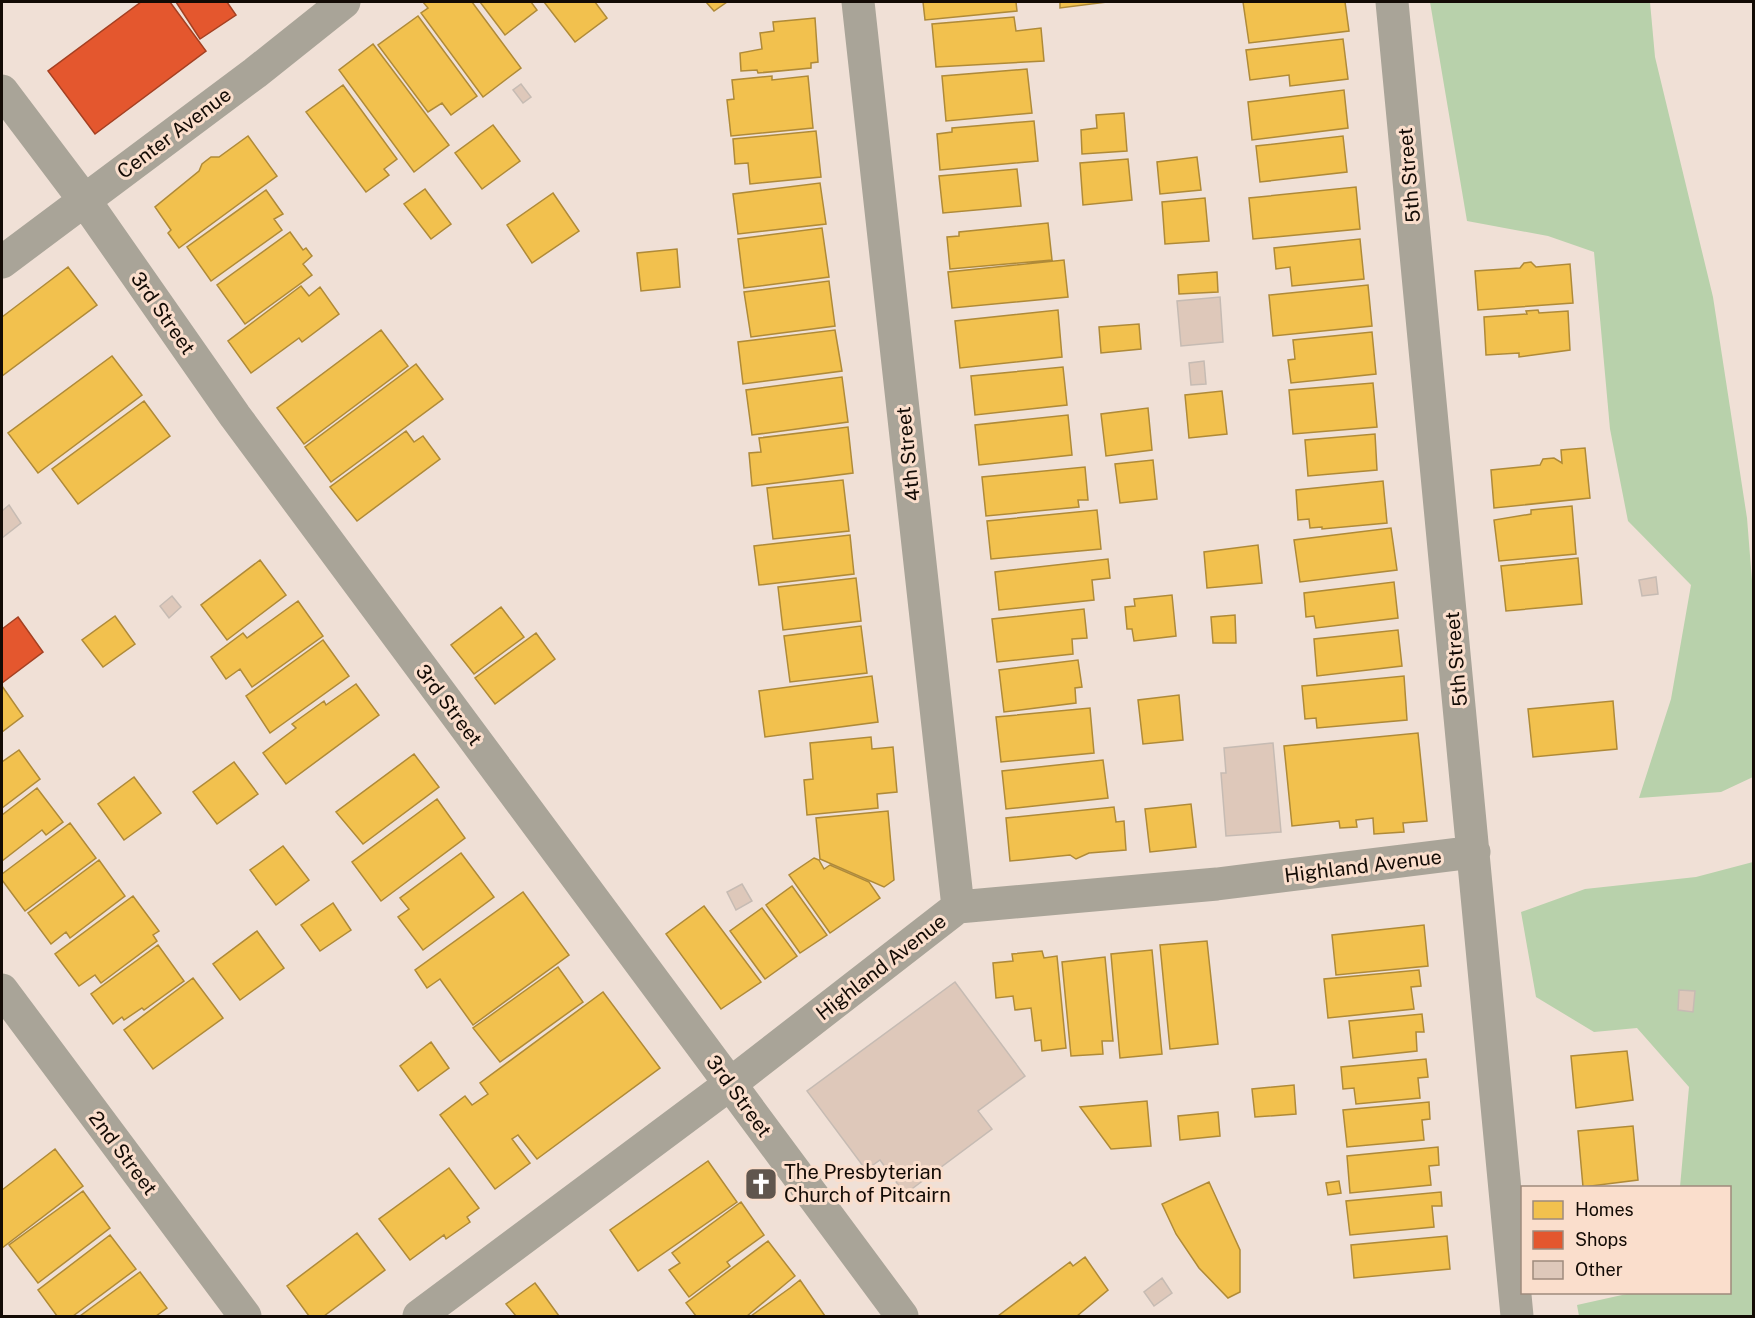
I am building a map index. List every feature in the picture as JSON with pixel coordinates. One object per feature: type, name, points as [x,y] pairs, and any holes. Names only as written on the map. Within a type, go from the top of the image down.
[{"type":"street","name":"Center Avenue","points":[[2,262],[345,2]]},
{"type":"street","name":"4th Street","points":[[858,2],[958,907]]},
{"type":"street","name":"5th Street","points":[[1392,2],[1517,1317]]},
{"type":"street","name":"3rd Street","points":[[2,90],[85,201],[235,416],[902,1317]]},
{"type":"street","name":"Highland Avenue","points":[[418,1317],[730,1084],[958,907],[1217,884],[1474,852]]},
{"type":"street","name":"2nd Street","points":[[2,990],[245,1317]]},
{"type":"green space","points":[[1430,2],[1650,2],[1655,57],[1713,297],[1747,518],[1754,606],[1753,777],[1721,792],[1639,798],[1671,699],[1691,585],[1628,521],[1610,429],[1594,252],[1548,236],[1467,221]]},
{"type":"green space","points":[[1753,862],[1753,1316],[1579,1316],[1577,1305],[1626,1294],[1731,1294],[1731,1186],[1680,1186],[1689,1087],[1637,1028],[1594,1032],[1536,997],[1521,912],[1585,889],[1696,877]]},
{"type":"building: Homes","points":[[423,2],[472,2],[521,68],[483,97],[421,13],[428,8]]},
{"type":"building: Homes","points":[[480,2],[531,2],[537,10],[505,35]]},
{"type":"building: Homes","points":[[544,2],[595,2],[607,18],[575,42]]},
{"type":"building: Homes","points":[[706,2],[727,2],[714,11]]},
{"type":"building: Homes","points":[[923,2],[1016,2],[1017,11],[925,20]]},
{"type":"building: Homes","points":[[1060,2],[1107,2],[1060,8]]},
{"type":"building: Homes","points":[[1243,2],[1345,2],[1349,31],[1249,43]]},
{"type":"building: Homes","points":[[418,16],[477,96],[451,115],[442,103],[428,112],[378,45]]},
{"type":"building: Homes","points":[[1014,17],[1016,31],[1041,28],[1044,61],[936,67],[932,24]]},
{"type":"building: Homes","points":[[815,18],[818,62],[811,63],[811,68],[758,73],[757,70],[741,71],[740,53],[762,49],[760,33],[774,31],[773,22]]},
{"type":"building: Homes","points":[[1343,39],[1348,79],[1290,86],[1289,75],[1250,80],[1246,50]]},
{"type":"building: Homes","points":[[373,44],[449,145],[414,172],[339,70]]},
{"type":"building: Homes","points":[[1027,69],[1032,113],[946,121],[942,76]]},
{"type":"building: Homes","points":[[772,76],[772,80],[808,76],[813,128],[731,136],[727,100],[734,99],[732,80]]},
{"type":"building: Homes","points":[[343,85],[397,159],[384,169],[389,175],[366,192],[306,112]]},
{"type":"building: Homes","points":[[1344,90],[1348,128],[1252,140],[1248,102]]},
{"type":"building: Homes","points":[[1124,113],[1127,151],[1082,154],[1081,130],[1097,128],[1096,115]]},
{"type":"building: Homes","points":[[1034,121],[1038,161],[940,170],[937,134],[952,132],[952,128]]},
{"type":"building: Homes","points":[[493,125],[520,161],[482,189],[455,153]]},
{"type":"building: Homes","points":[[816,131],[821,177],[750,184],[748,163],[735,164],[733,139]]},
{"type":"building: Homes","points":[[248,136],[277,176],[179,248],[168,233],[171,230],[155,207],[199,171],[202,164],[211,157],[219,157]]},
{"type":"building: Homes","points":[[1343,136],[1347,172],[1260,182],[1256,146]]},
{"type":"building: Homes","points":[[1197,157],[1201,190],[1160,194],[1157,162]]},
{"type":"building: Homes","points":[[1128,159],[1132,200],[1083,205],[1080,163]]},
{"type":"building: Homes","points":[[1017,169],[1021,206],[943,213],[939,176]]},
{"type":"building: Homes","points":[[820,183],[826,224],[738,234],[733,194]]},
{"type":"building: Homes","points":[[1356,187],[1360,229],[1253,239],[1249,198]]},
{"type":"building: Homes","points":[[425,189],[451,224],[431,239],[404,204]]},
{"type":"building: Homes","points":[[266,190],[283,214],[274,219],[282,230],[211,281],[187,247]]},
{"type":"building: Homes","points":[[553,193],[579,231],[532,263],[507,225]]},
{"type":"building: Homes","points":[[1205,198],[1209,241],[1165,244],[1162,202]]},
{"type":"building: Homes","points":[[1048,223],[1052,260],[950,269],[947,237],[959,236],[959,232]]},
{"type":"building: Homes","points":[[822,228],[829,277],[744,288],[738,239]]},
{"type":"building: Homes","points":[[290,232],[303,250],[306,248],[312,256],[303,264],[312,275],[245,324],[217,285]]},
{"type":"building: Homes","points":[[1360,239],[1364,279],[1292,286],[1290,267],[1276,269],[1274,248]]},
{"type":"building: Homes","points":[[677,249],[680,287],[641,291],[637,253]]},
{"type":"building: Homes","points":[[1064,260],[1068,297],[952,308],[948,272]]},
{"type":"building: Homes","points":[[1531,262],[1536,267],[1570,264],[1573,303],[1478,310],[1475,271],[1520,268],[1524,263]]},
{"type":"building: Homes","points":[[68,267],[97,305],[2,376],[2,317]]},
{"type":"building: Homes","points":[[1217,272],[1218,292],[1179,294],[1178,275]]},
{"type":"building: Homes","points":[[829,281],[835,326],[751,337],[744,292]]},
{"type":"building: Homes","points":[[1368,285],[1372,326],[1273,336],[1269,295]]},
{"type":"building: Homes","points":[[301,286],[309,296],[320,287],[339,314],[302,342],[299,338],[251,373],[228,341]]},
{"type":"building: Homes","points":[[1058,310],[1062,357],[960,368],[955,321]]},
{"type":"building: Homes","points":[[1538,310],[1539,313],[1568,311],[1570,350],[1519,357],[1519,353],[1486,355],[1484,317],[1527,314],[1526,311]]},
{"type":"building: Homes","points":[[1139,324],[1141,349],[1101,353],[1099,327]]},
{"type":"building: Homes","points":[[381,330],[408,366],[304,444],[277,408]]},
{"type":"building: Homes","points":[[835,330],[842,371],[743,384],[738,342]]},
{"type":"building: Homes","points":[[1372,332],[1376,374],[1291,383],[1288,360],[1295,359],[1293,340]]},
{"type":"building: Homes","points":[[112,356],[142,395],[38,473],[8,433]]},
{"type":"building: Homes","points":[[416,364],[443,399],[331,482],[305,447]]},
{"type":"building: Homes","points":[[1063,367],[1067,405],[975,415],[971,376]]},
{"type":"building: Homes","points":[[842,377],[848,422],[752,435],[746,390]]},
{"type":"building: Homes","points":[[1373,383],[1377,427],[1293,434],[1289,390]]},
{"type":"building: Homes","points":[[1222,391],[1227,434],[1189,438],[1185,395]]},
{"type":"building: Homes","points":[[144,401],[170,436],[78,504],[52,469]]},
{"type":"building: Homes","points":[[1148,408],[1152,450],[1106,456],[1101,414]]},
{"type":"building: Homes","points":[[1068,415],[1072,455],[979,465],[975,425]]},
{"type":"building: Homes","points":[[848,427],[853,473],[752,486],[749,453],[761,452],[759,438]]},
{"type":"building: Homes","points":[[406,431],[414,442],[423,436],[440,459],[357,521],[330,487]]},
{"type":"building: Homes","points":[[1375,434],[1377,470],[1308,476],[1305,440]]},
{"type":"building: Homes","points":[[1585,448],[1590,498],[1494,508],[1491,470],[1540,465],[1543,459],[1554,458],[1562,463],[1561,450]]},
{"type":"building: Homes","points":[[1153,460],[1157,499],[1120,503],[1115,464]]},
{"type":"building: Homes","points":[[1085,467],[1088,500],[1078,500],[1079,507],[986,516],[982,477]]},
{"type":"building: Homes","points":[[843,480],[849,531],[773,539],[767,488]]},
{"type":"building: Homes","points":[[1383,481],[1387,523],[1322,529],[1322,527],[1310,528],[1309,519],[1298,520],[1296,490]]},
{"type":"building: Homes","points":[[1572,506],[1576,554],[1499,561],[1494,520],[1531,514],[1531,510]]},
{"type":"building: Homes","points":[[1097,510],[1101,549],[991,559],[987,521]]},
{"type":"building: Homes","points":[[1391,528],[1397,570],[1300,582],[1294,540]]},
{"type":"building: Homes","points":[[850,535],[854,574],[759,585],[754,546]]},
{"type":"building: Homes","points":[[1258,545],[1262,583],[1207,588],[1204,552]]},
{"type":"building: Homes","points":[[1578,558],[1582,604],[1506,611],[1501,566]]},
{"type":"building: Homes","points":[[1108,559],[1110,578],[1092,580],[1094,600],[999,610],[995,572]]},
{"type":"building: Homes","points":[[260,560],[286,595],[227,640],[201,605]]},
{"type":"building: Homes","points":[[856,578],[861,621],[783,630],[778,587]]},
{"type":"building: Homes","points":[[1394,582],[1398,618],[1316,628],[1314,616],[1306,617],[1304,593]]},
{"type":"building: Homes","points":[[1172,595],[1176,636],[1134,641],[1132,629],[1127,629],[1125,607],[1135,606],[1134,599]]},
{"type":"building: Homes","points":[[298,601],[323,636],[252,687],[240,669],[226,679],[211,657],[243,633],[247,638]]},
{"type":"building: Homes","points":[[501,607],[524,637],[474,674],[451,645]]},
{"type":"building: Homes","points":[[1084,609],[1087,638],[1072,639],[1073,654],[997,662],[992,619]]},
{"type":"building: Homes","points":[[1235,615],[1236,643],[1213,643],[1211,617]]},
{"type":"building: Homes","points":[[115,616],[135,644],[103,667],[82,640]]},
{"type":"building: Homes","points":[[861,626],[867,673],[790,682],[784,636]]},
{"type":"building: Homes","points":[[1398,630],[1402,666],[1317,676],[1314,639]]},
{"type":"building: Homes","points":[[536,633],[555,659],[495,704],[475,678]]},
{"type":"building: Homes","points":[[323,640],[349,676],[270,733],[246,696]]},
{"type":"building: Homes","points":[[1078,660],[1082,687],[1075,688],[1076,703],[1004,712],[999,670]]},
{"type":"building: Homes","points":[[872,676],[878,722],[765,737],[759,691]]},
{"type":"building: Homes","points":[[1404,676],[1407,720],[1317,728],[1316,718],[1305,719],[1302,686]]},
{"type":"building: Homes","points":[[356,684],[379,715],[286,784],[263,753],[296,728],[292,724],[324,701],[326,705]]},
{"type":"building: Homes","points":[[2,686],[23,716],[2,732]]},
{"type":"building: Homes","points":[[1179,695],[1183,740],[1143,744],[1138,700]]},
{"type":"building: Homes","points":[[1613,701],[1617,749],[1533,757],[1528,709]]},
{"type":"building: Homes","points":[[1090,708],[1094,753],[1001,762],[996,717]]},
{"type":"building: Homes","points":[[1418,733],[1427,821],[1403,823],[1404,832],[1374,834],[1373,818],[1356,820],[1357,827],[1340,828],[1339,821],[1292,826],[1284,746]]},
{"type":"building: Homes","points":[[871,737],[872,749],[893,747],[897,792],[877,794],[878,808],[807,815],[804,780],[813,779],[810,743]]},
{"type":"building: Homes","points":[[19,750],[40,779],[2,808],[2,762]]},
{"type":"building: Homes","points":[[414,754],[439,787],[363,844],[336,812]]},
{"type":"building: Homes","points":[[1103,760],[1108,798],[1006,809],[1002,771]]},
{"type":"building: Homes","points":[[234,762],[258,794],[217,824],[193,792]]},
{"type":"building: Homes","points":[[134,777],[161,813],[124,840],[98,804]]},
{"type":"building: Homes","points":[[37,788],[63,822],[46,835],[42,830],[2,861],[2,815]]},
{"type":"building: Homes","points":[[437,799],[465,838],[381,901],[352,862]]},
{"type":"building: Homes","points":[[1191,804],[1196,847],[1150,852],[1145,809]]},
{"type":"building: Homes","points":[[1114,807],[1116,822],[1124,821],[1126,850],[1089,853],[1076,859],[1070,855],[1010,861],[1006,818]]},
{"type":"building: Homes","points":[[888,811],[894,880],[884,887],[820,859],[816,818]]},
{"type":"building: Homes","points":[[70,823],[96,858],[25,911],[2,880],[2,874]]},
{"type":"building: Homes","points":[[283,846],[309,880],[276,905],[250,870]]},
{"type":"building: Homes","points":[[461,853],[494,897],[423,950],[398,917],[409,909],[400,898]]},
{"type":"building: Homes","points":[[814,858],[819,860],[824,869],[830,865],[869,882],[880,898],[830,933],[789,875]]},
{"type":"building: Homes","points":[[99,860],[125,896],[70,938],[66,932],[51,944],[28,913]]},
{"type":"building: Homes","points":[[792,886],[827,935],[800,953],[766,905]]},
{"type":"building: Homes","points":[[523,892],[569,955],[473,1025],[440,979],[427,988],[415,970]]},
{"type":"building: Homes","points":[[133,896],[159,931],[153,935],[157,941],[101,983],[95,975],[79,986],[55,954]]},
{"type":"building: Homes","points":[[333,903],[351,930],[320,951],[301,925]]},
{"type":"building: Homes","points":[[704,906],[761,982],[721,1009],[666,934]]},
{"type":"building: Homes","points":[[762,908],[797,956],[765,979],[730,931]]},
{"type":"building: Homes","points":[[1424,925],[1428,966],[1336,975],[1332,935]]},
{"type":"building: Homes","points":[[257,931],[284,968],[240,1000],[213,964]]},
{"type":"building: Homes","points":[[1207,941],[1218,1044],[1170,1049],[1160,945]]},
{"type":"building: Homes","points":[[158,945],[184,981],[144,1010],[142,1008],[124,1020],[122,1017],[113,1024],[91,994]]},
{"type":"building: Homes","points":[[1152,950],[1162,1054],[1120,1058],[1111,954]]},
{"type":"building: Homes","points":[[1042,951],[1044,958],[1057,956],[1066,1048],[1042,1051],[1041,1040],[1035,1041],[1031,1008],[1015,1010],[1013,996],[996,998],[993,963],[1013,961],[1012,954]]},
{"type":"building: Homes","points":[[1105,957],[1113,1041],[1102,1041],[1103,1054],[1071,1056],[1062,962]]},
{"type":"building: Homes","points":[[558,967],[583,1002],[500,1062],[473,1028]]},
{"type":"building: Homes","points":[[1419,970],[1421,986],[1411,987],[1414,1009],[1328,1018],[1324,979]]},
{"type":"building: Homes","points":[[193,978],[223,1018],[153,1069],[124,1030]]},
{"type":"building: Homes","points":[[603,992],[660,1068],[537,1159],[518,1135],[512,1139],[530,1163],[495,1189],[440,1115],[465,1096],[472,1105],[488,1094],[480,1083]]},
{"type":"building: Homes","points":[[1422,1014],[1424,1032],[1416,1032],[1417,1051],[1353,1058],[1349,1021]]},
{"type":"building: Homes","points":[[431,1042],[449,1068],[418,1091],[400,1066]]},
{"type":"building: Homes","points":[[1627,1051],[1633,1100],[1576,1108],[1571,1056]]},
{"type":"building: Homes","points":[[1426,1059],[1428,1077],[1418,1078],[1420,1098],[1356,1104],[1354,1088],[1343,1089],[1341,1067]]},
{"type":"building: Homes","points":[[1294,1085],[1296,1114],[1255,1117],[1252,1089]]},
{"type":"building: Homes","points":[[1147,1101],[1151,1146],[1111,1149],[1080,1107]]},
{"type":"building: Homes","points":[[1429,1102],[1430,1119],[1422,1120],[1424,1140],[1347,1147],[1343,1110]]},
{"type":"building: Homes","points":[[1218,1112],[1220,1136],[1180,1140],[1178,1116]]},
{"type":"building: Homes","points":[[1633,1126],[1638,1180],[1583,1186],[1578,1131]]},
{"type":"building: Homes","points":[[1438,1147],[1439,1165],[1429,1166],[1431,1185],[1350,1193],[1347,1156]]},
{"type":"building: Homes","points":[[55,1149],[83,1186],[2,1248],[2,1190]]},
{"type":"building: Homes","points":[[708,1161],[737,1202],[638,1271],[610,1230]]},
{"type":"building: Homes","points":[[449,1168],[479,1208],[467,1217],[470,1222],[446,1239],[444,1235],[410,1260],[379,1219]]},
{"type":"building: Homes","points":[[1339,1181],[1341,1193],[1328,1195],[1326,1183]]},
{"type":"building: Homes","points":[[1209,1182],[1240,1250],[1240,1292],[1228,1298],[1199,1268],[1176,1234],[1162,1204]]},
{"type":"building: Homes","points":[[83,1191],[110,1228],[38,1283],[9,1245]]},
{"type":"building: Homes","points":[[1441,1192],[1442,1206],[1432,1206],[1434,1227],[1350,1235],[1346,1201]]},
{"type":"building: Homes","points":[[741,1202],[764,1235],[727,1262],[730,1266],[689,1297],[669,1270],[680,1263],[672,1253]]},
{"type":"building: Homes","points":[[357,1233],[385,1270],[324,1316],[309,1316],[287,1286]]},
{"type":"building: Homes","points":[[110,1235],[136,1269],[73,1316],[57,1316],[38,1290]]},
{"type":"building: Homes","points":[[1447,1236],[1450,1269],[1354,1278],[1351,1245]]},
{"type":"building: Homes","points":[[768,1241],[795,1276],[747,1316],[696,1316],[686,1303]]},
{"type":"building: Homes","points":[[1085,1257],[1108,1290],[1077,1316],[998,1316],[1070,1262],[1073,1266]]},
{"type":"building: Homes","points":[[140,1272],[167,1308],[156,1316],[80,1316]]},
{"type":"building: Homes","points":[[800,1280],[825,1316],[751,1316],[790,1288]]},
{"type":"building: Homes","points":[[535,1283],[559,1316],[516,1316],[506,1304]]},
{"type":"building: Shops","points":[[141,2],[170,2],[206,51],[95,134],[48,71]]},
{"type":"building: Shops","points":[[176,2],[227,2],[236,15],[200,39]]},
{"type":"building: Shops","points":[[18,617],[43,652],[2,683],[2,629]]},
{"type":"building: Other","points":[[521,84],[531,97],[523,103],[513,90]]},
{"type":"building: Other","points":[[1220,297],[1223,342],[1181,346],[1177,301]]},
{"type":"building: Other","points":[[1204,361],[1206,384],[1191,385],[1189,363]]},
{"type":"building: Other","points":[[9,505],[21,523],[2,538],[2,511]]},
{"type":"building: Other","points":[[1656,577],[1658,594],[1642,596],[1639,580]]},
{"type":"building: Other","points":[[172,596],[181,607],[169,618],[160,606]]},
{"type":"building: Other","points":[[1273,743],[1281,832],[1226,836],[1221,773],[1226,773],[1224,748]]},
{"type":"building: Other","points":[[742,884],[752,901],[736,910],[727,892]]},
{"type":"building: Other","points":[[955,982],[1025,1076],[978,1111],[992,1129],[905,1194],[880,1160],[866,1170],[807,1091]]},
{"type":"building: Other","points":[[1679,990],[1695,991],[1693,1012],[1678,1010]]},
{"type":"building: Other","points":[[1162,1278],[1172,1293],[1154,1306],[1144,1292]]},
{"type":"place","name":"The Presbyterian Church of Pitcairn","points":[[761,1184]]}]
